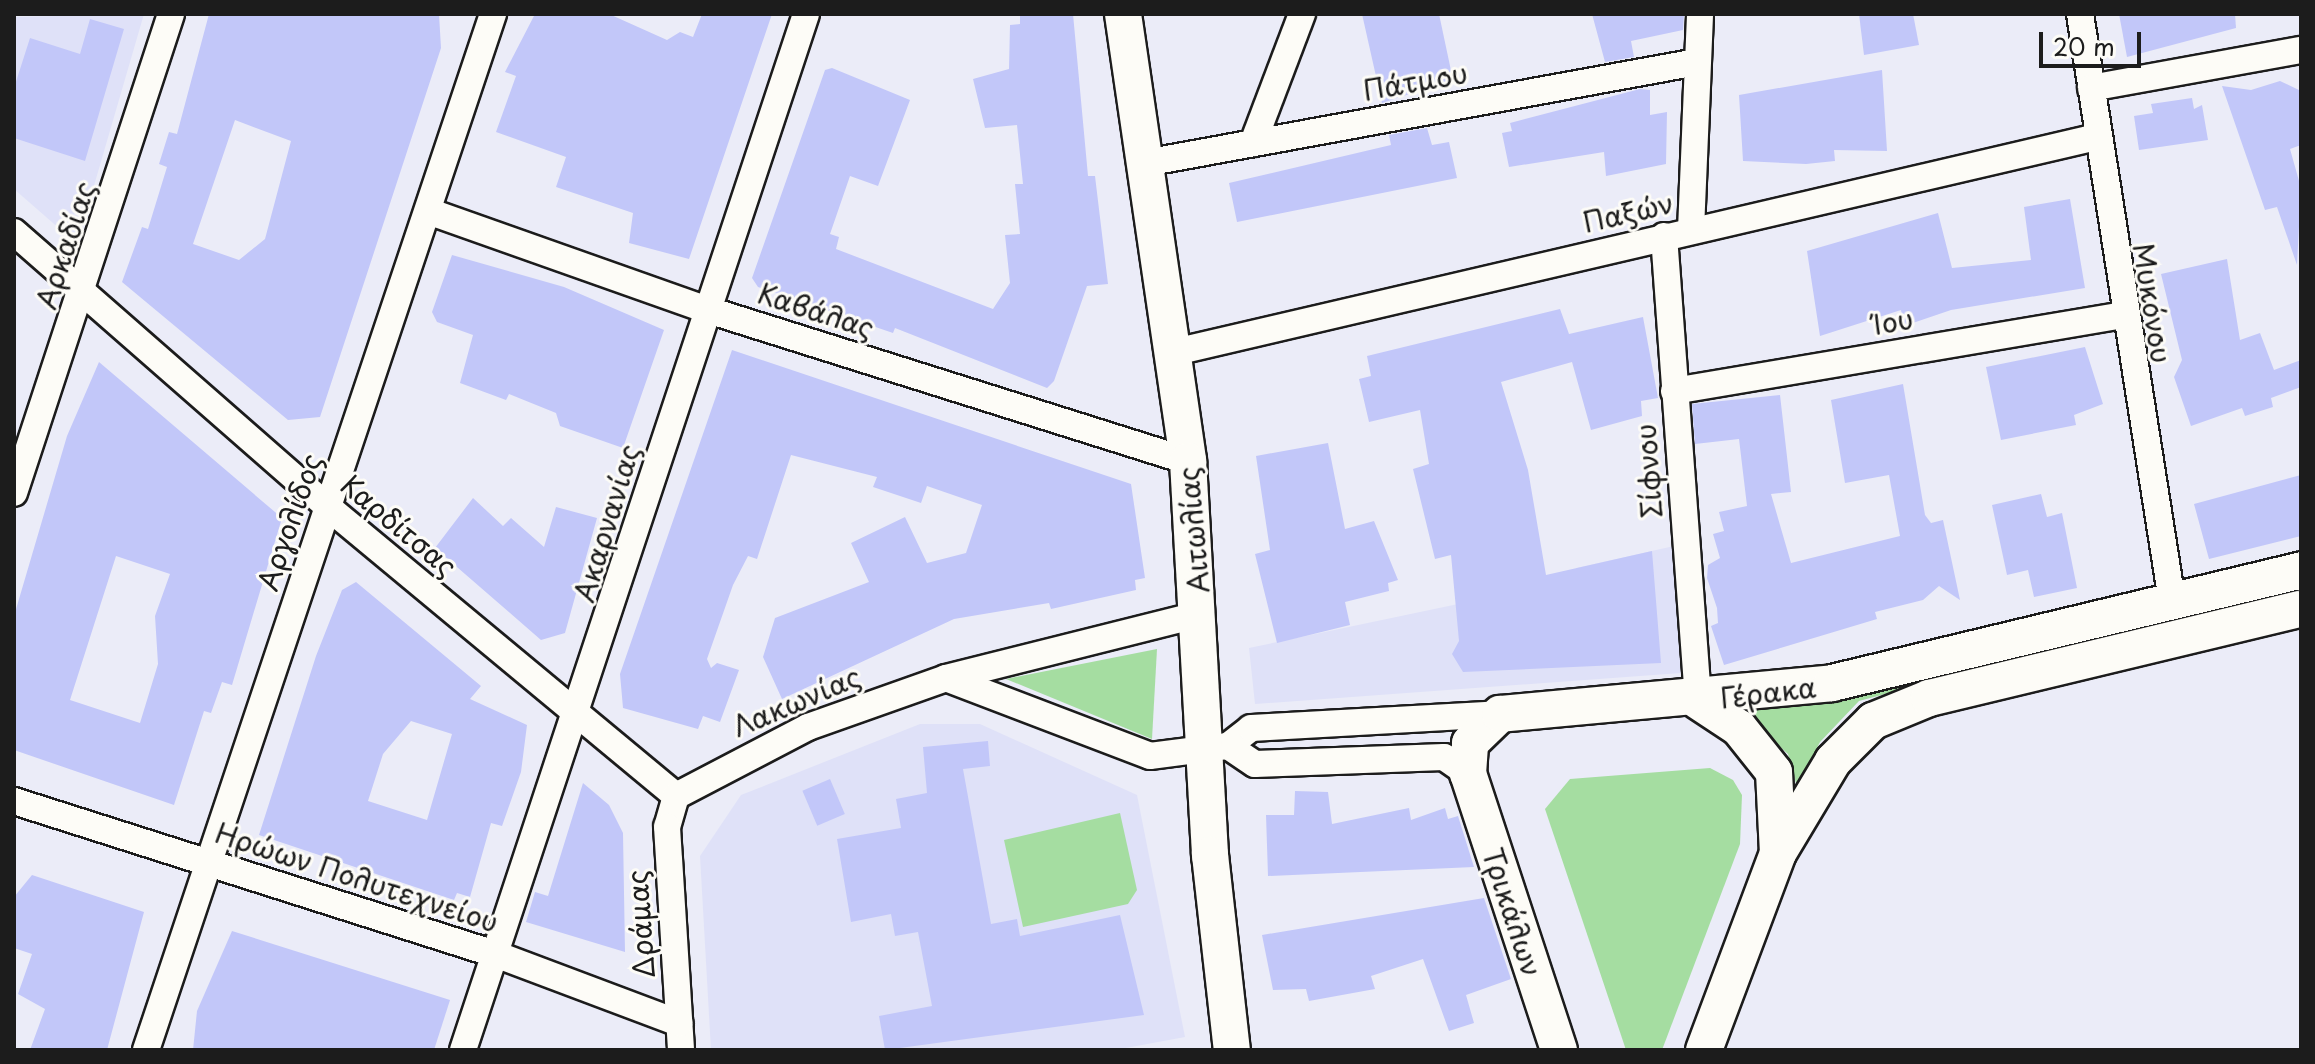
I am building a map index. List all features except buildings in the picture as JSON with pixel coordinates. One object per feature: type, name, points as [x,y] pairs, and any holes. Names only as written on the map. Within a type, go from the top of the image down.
[{"type":"street","name":"Αρκαδίας","points":[[14,493],[84,295],[171,14]]},
{"type":"street","name":"Αργολίδος","points":[[146,1050],[493,14]]},
{"type":"street","name":"Ακαρνανίας","points":[[463,1050],[579,719],[705,309],[806,14]]},
{"type":"street","name":"Αιτωλίας","points":[[1123,14],[1175,352],[1188,461],[1200,614],[1216,747],[1232,1050]]},
{"type":"street","points":[[1253,143],[1302,14]]},
{"type":"street","points":[[1691,230],[1700,14]]},
{"type":"street","name":"Μυκόνου","points":[[2080,14],[2121,315],[2172,601]]},
{"type":"street","points":[[2091,88],[2301,50]]},
{"type":"street","name":"Πάτμου","points":[[1145,163],[1697,62]]},
{"type":"street","name":"Παξών","points":[[1175,352],[2097,137]]},
{"type":"street","name":"Καβάλας","points":[[428,211],[705,309],[1188,461]]},
{"type":"street","name":"Καρδίτσας","points":[[14,232],[328,507],[579,719],[676,796]]},
{"type":"street","name":"Σίφνου","points":[[1664,236],[1698,701]]},
{"type":"street","name":"Ίου","points":[[1674,391],[2121,315]]},
{"type":"street","name":"Γέρακα","points":[[1216,747],[1251,728],[1698,701],[1832,683],[2301,570]]},
{"type":"street","points":[[1704,1050],[1778,853],[1833,761],[1873,721],[1944,694],[2301,609]]},
{"type":"street","name":"Λακωνίας","points":[[676,796],[808,727],[946,678],[1200,614]]},
{"type":"street","points":[[946,678],[1150,756],[1216,747],[1255,764],[1444,757],[1468,774]]},
{"type":"street","points":[[1698,701],[1739,728],[1774,772],[1778,853]]},
{"type":"street","points":[[1468,774],[1470,743],[1500,714]]},
{"type":"street","name":"Τρικάλων","points":[[1468,774],[1559,1050]]},
{"type":"street","name":"Δράμας","points":[[676,796],[667,827],[681,1050]]},
{"type":"street","name":"Ηρώων Πολυτεχνείου","points":[[14,801],[495,954],[679,1023]]},
{"type":"shaded area","points":[[144,14],[77,244],[14,189],[14,17]]},
{"type":"shaded area","points":[[1674,546],[1681,673],[1255,704],[1249,648],[1577,579],[1576,568]]},
{"type":"shaded area","points":[[920,724],[980,724],[1137,795],[1185,1037],[1115,1050],[711,1050],[700,856],[741,795]]},
{"type":"green space","points":[[2222,604],[1859,701],[1820,742],[1797,787],[1788,754],[1739,710]]},
{"type":"green space","points":[[1157,649],[1152,739],[1006,679]]},
{"type":"green space","points":[[1710,768],[1733,780],[1742,795],[1740,844],[1662,1050],[1626,1050],[1545,809],[1570,779]]},
{"type":"green space","points":[[1120,813],[1137,890],[1128,904],[1023,927],[1004,840]]}]
